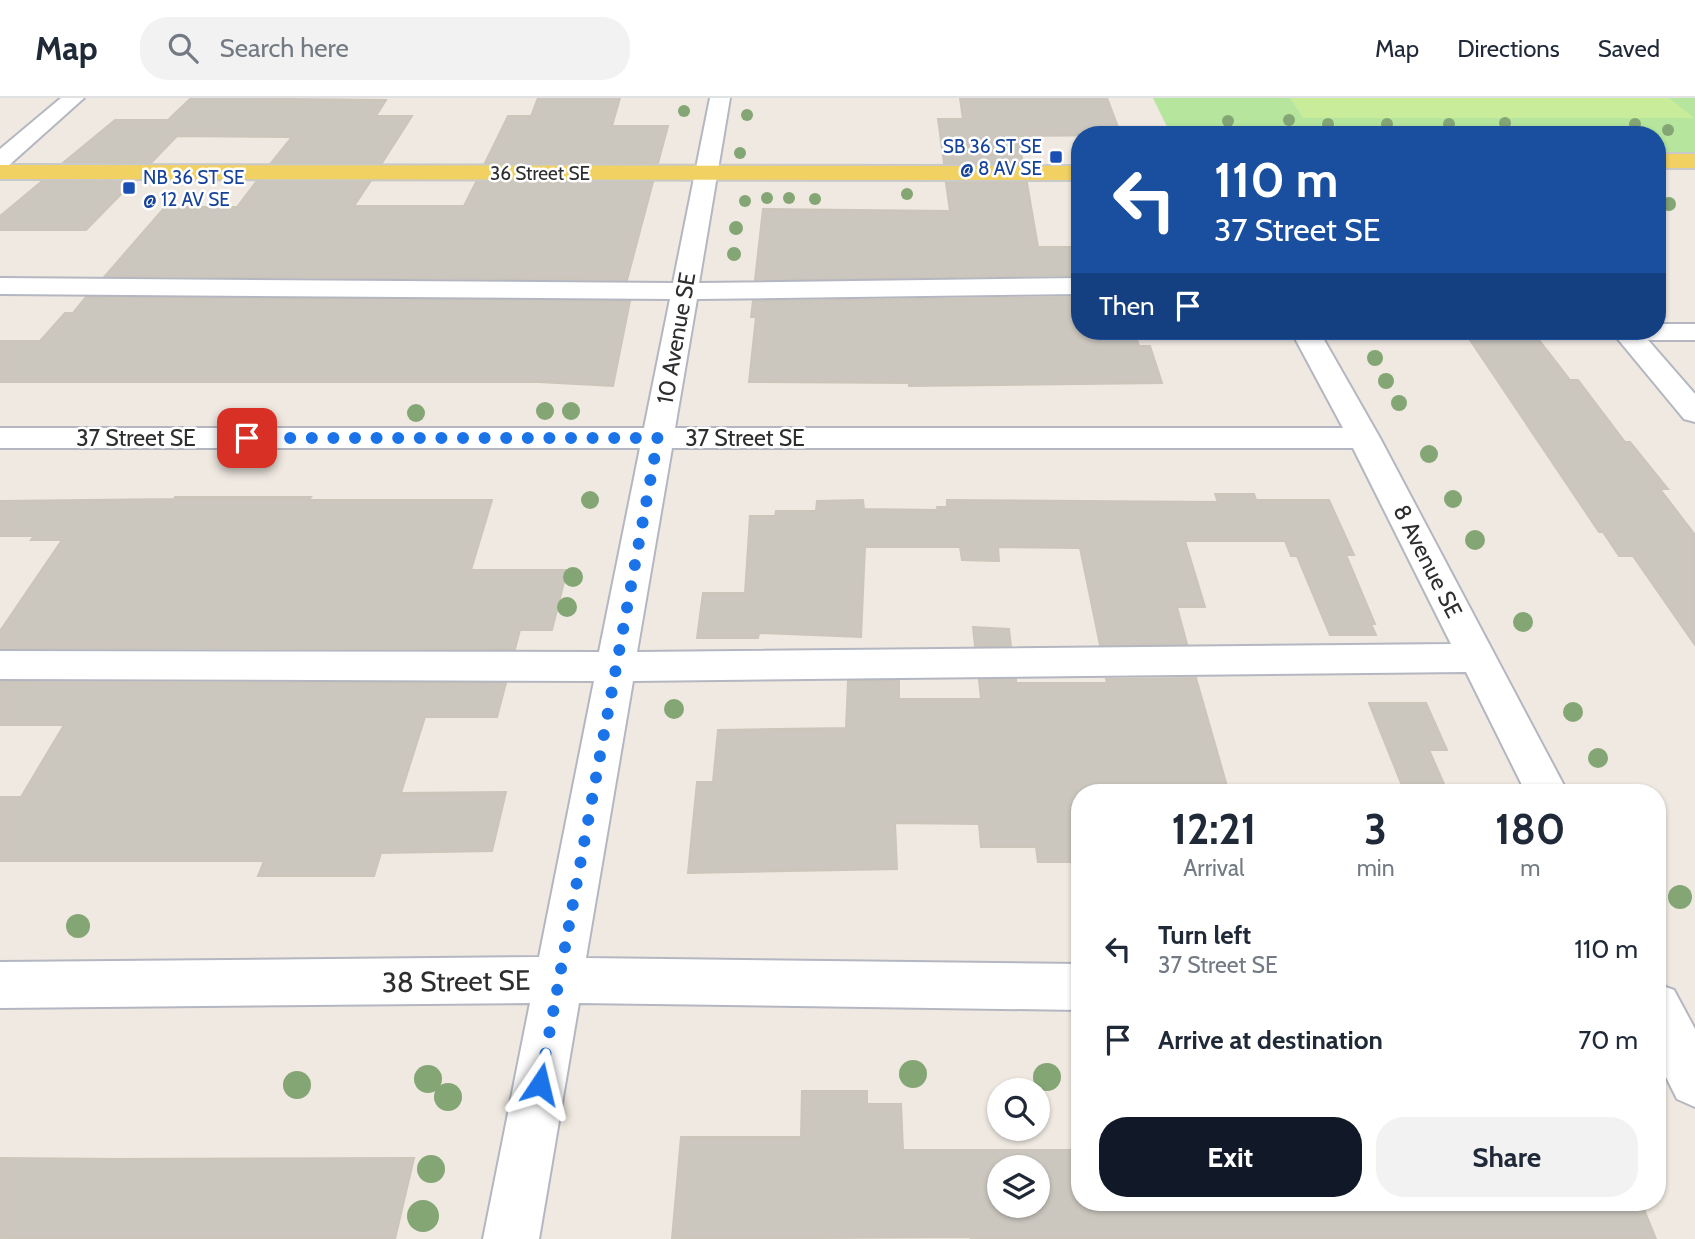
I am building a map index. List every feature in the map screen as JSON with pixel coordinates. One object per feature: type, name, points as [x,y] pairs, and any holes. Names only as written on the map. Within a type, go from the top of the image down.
[{"type":"main road","points":[[1666,161],[1695,161]]},
{"type":"main road","name":"36 Street SE","points":[[0,173],[1071,173]]},
{"type":"street","points":[[0,161],[74,98]]},
{"type":"street","name":"10 Avenue SE","points":[[511,1239],[720,98]]},
{"type":"street","points":[[0,286],[685,291],[1071,286]]},
{"type":"street","points":[[1666,332],[1695,332]]},
{"type":"street","name":"8 Avenue SE","points":[[1310,340],[1364,438],[1542,784]]},
{"type":"street","points":[[1633,340],[1695,413]]},
{"type":"street","name":"37 Street SE","points":[[0,438],[1364,438]]},
{"type":"street","points":[[0,665],[616,667],[1478,658]]},
{"type":"street","name":"38 Street SE","points":[[0,985],[559,980],[1071,987]]},
{"type":"street","points":[[1666,1025],[1695,1081]]},
{"type":"green space","points":[[1153,98],[1695,98],[1695,153],[1666,153],[1666,126],[1167,126]]},
{"type":"green space","points":[[1290,98],[1669,98],[1694,118],[1303,118]]},
{"type":"building","points":[[191,98],[386,100],[376,116],[412,116],[382,163],[271,163],[292,137],[177,136],[151,163],[64,162],[115,120],[168,120]]},
{"type":"building","points":[[538,98],[620,98],[612,126],[668,126],[658,163],[485,163],[508,116],[531,116]]},
{"type":"building","points":[[960,98],[1107,98],[1118,126],[1071,126],[1071,135],[1018,136],[1023,163],[944,163],[938,119],[963,119]]},
{"type":"building","points":[[41,182],[133,182],[86,230],[0,230],[0,216]]},
{"type":"building","points":[[256,182],[370,182],[354,206],[464,206],[476,182],[653,182],[627,280],[105,276],[165,207],[237,207]]},
{"type":"building","points":[[946,183],[1027,183],[1038,247],[1071,247],[1071,275],[755,280],[763,209],[950,211]]},
{"type":"building","points":[[86,297],[630,301],[613,386],[539,382],[0,382],[0,341],[40,341],[65,313],[73,313]]},
{"type":"building","points":[[1071,297],[1071,340],[1137,340],[1139,346],[1150,346],[1162,383],[909,386],[909,383],[749,382],[756,317],[751,317],[753,301]]},
{"type":"building","points":[[1470,340],[1539,340],[1570,380],[1578,380],[1625,442],[1630,442],[1668,489],[1660,489],[1695,535],[1695,645],[1633,556],[1619,556],[1603,532],[1599,532]]},
{"type":"building","points":[[1215,494],[1254,494],[1256,500],[1329,500],[1354,555],[1346,555],[1375,624],[1371,624],[1376,635],[1330,635],[1297,556],[1291,556],[1285,541],[1185,541],[1205,607],[1177,607],[1187,644],[1100,645],[1080,548],[998,547],[999,561],[962,560],[960,547],[865,547],[861,637],[759,633],[758,638],[697,638],[703,593],[745,593],[750,516],[775,516],[776,511],[816,511],[817,501],[863,500],[864,509],[938,510],[937,507],[947,507],[947,500],[1218,502]]},
{"type":"building","points":[[175,497],[492,500],[471,570],[567,570],[552,630],[520,630],[515,649],[0,648],[0,631],[62,540],[31,540],[34,536],[0,536],[0,501]]},
{"type":"building","points":[[973,627],[1009,629],[1011,646],[975,646]]},
{"type":"building","points":[[1196,678],[1226,784],[1071,784],[1071,862],[1038,862],[1036,847],[981,847],[979,824],[895,823],[897,869],[688,873],[697,782],[713,782],[718,730],[846,728],[848,681],[899,681],[899,699],[981,699],[979,680],[1016,679],[1016,683],[1107,683],[1106,679]]},
{"type":"building","points":[[0,682],[506,683],[497,717],[425,717],[401,793],[506,792],[492,851],[381,853],[374,876],[258,876],[264,861],[0,861],[0,797],[21,797],[64,725],[0,725]]},
{"type":"building","points":[[1369,703],[1426,703],[1447,750],[1429,750],[1444,784],[1401,784]]},
{"type":"building","points":[[802,1091],[867,1091],[867,1104],[901,1104],[903,1150],[1071,1150],[1071,1211],[1645,1211],[1656,1239],[971,1237],[672,1239],[681,1137],[801,1137]]},
{"type":"building","points":[[0,1158],[414,1158],[395,1239],[0,1239]]},
{"type":"place","name":"SB 36 ST SE @ 8 AV SE","points":[[1056,157]]},
{"type":"place","name":"NB 36 ST SE @ 12 AV SE","points":[[129,188]]},
{"type":"route","points":[[247,438],[658,438],[540,1084]]}]
